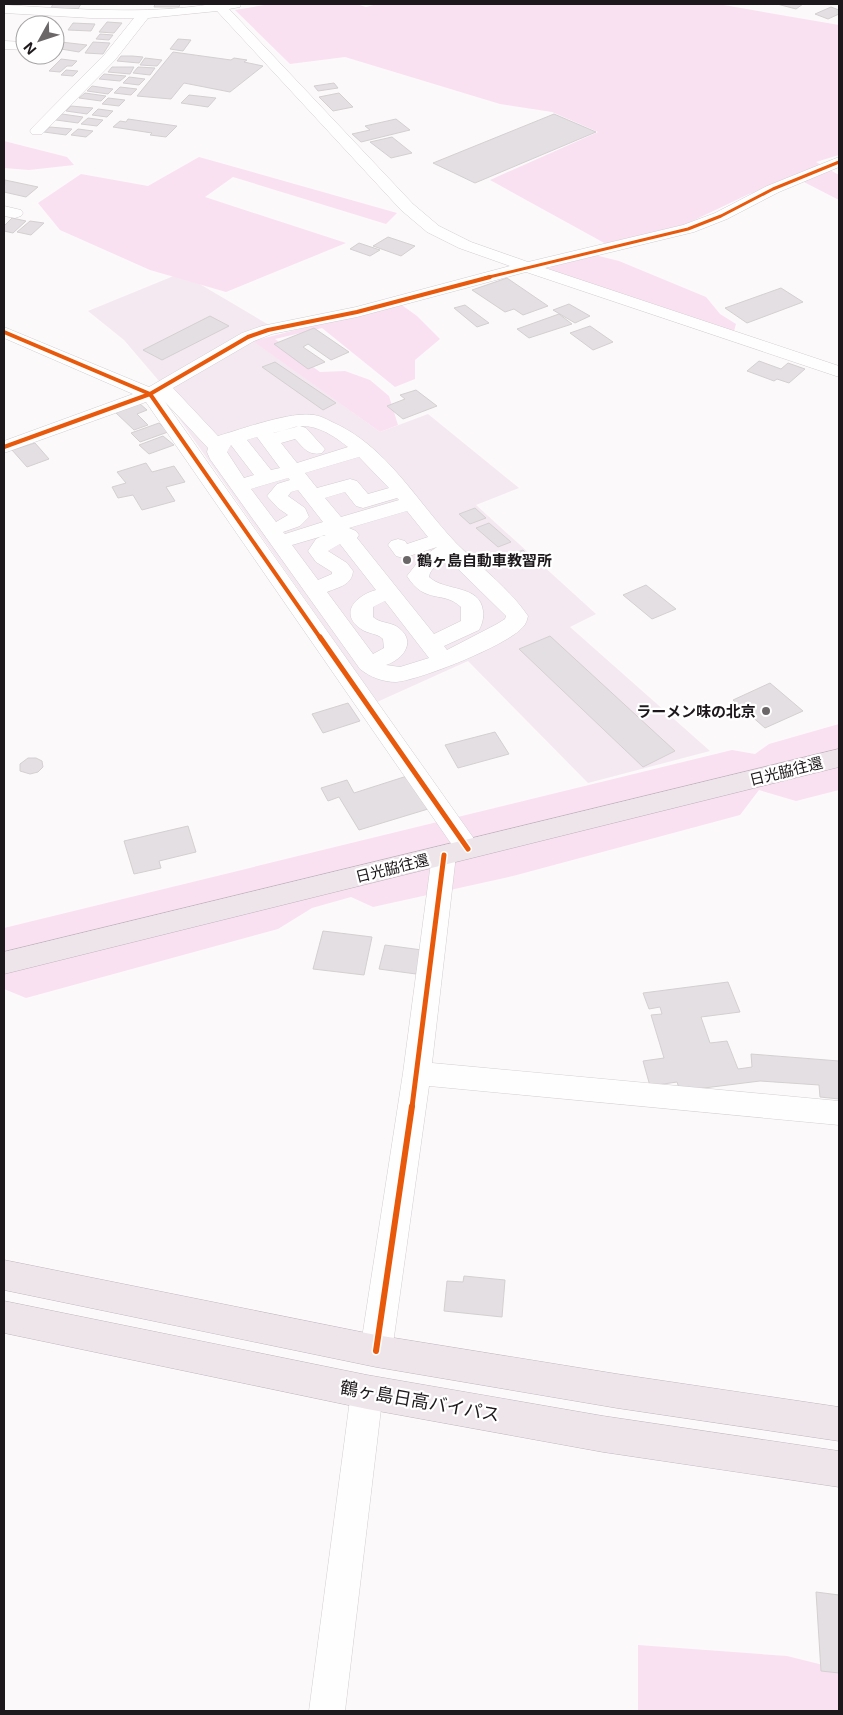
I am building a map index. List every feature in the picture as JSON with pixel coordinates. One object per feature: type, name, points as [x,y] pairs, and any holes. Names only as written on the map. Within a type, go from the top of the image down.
[{"type":"highway","name":"日光脇往還","points":[[4,963],[839,758]]},
{"type":"highway","points":[[4,1275],[376,1351],[617,1391],[839,1424]]},
{"type":"highway","name":"鶴ヶ島日高バイパス","points":[[4,1316],[367,1392],[603,1434],[839,1469]]},
{"type":"street","points":[[4,9],[70,14],[143,15],[237,4]]},
{"type":"street","points":[[220,7],[413,213],[433,229],[527,268],[837,370]]},
{"type":"street","points":[[65,20],[70,14]]},
{"type":"street","points":[[37,131],[110,57],[143,15]]},
{"type":"street","points":[[4,447],[156,390],[248,338],[268,330],[357,312],[527,268],[688,230],[721,216],[773,189],[839,162]]},
{"type":"street","points":[[4,332],[156,390],[226,442],[267,479]]},
{"type":"street","points":[[156,390],[456,852],[417,1073],[376,1351]]},
{"type":"street","points":[[265,435],[295,421],[313,420],[340,431],[371,456],[447,545],[517,616],[515,624],[501,634],[435,652]]},
{"type":"street","points":[[315,449],[299,432],[265,435],[226,442],[217,452],[220,459],[368,664],[380,673],[401,674],[435,652],[455,634],[471,625],[474,615],[470,604],[458,595],[425,585],[418,576],[422,567],[447,545]]},
{"type":"street","points":[[265,435],[435,652]]},
{"type":"street","points":[[275,535],[299,517],[298,512],[279,500],[277,496],[284,488],[304,483],[371,456]]},
{"type":"street","points":[[240,486],[267,479],[350,486],[363,502],[406,497]]},
{"type":"street","points":[[314,589],[342,578],[342,571],[337,564],[322,558],[318,551],[321,545],[340,530],[406,497]]},
{"type":"street","points":[[275,535],[376,527]]},
{"type":"street","points":[[398,544],[403,552],[447,545]]},
{"type":"street","points":[[368,664],[387,657],[395,651],[393,636],[382,628],[372,626],[364,620],[361,612],[363,604],[370,599],[389,593]]},
{"type":"street","points":[[417,1073],[839,1113]]},
{"type":"street","points":[[327,1711],[367,1392]]},
{"type":"shaded area","points":[[270,4],[356,4],[366,7],[377,4],[718,4],[839,25],[839,155],[816,162],[839,175],[839,200],[800,180],[749,194],[684,225],[608,245],[490,180],[598,132],[552,112],[500,104],[345,57],[290,64],[235,10]]},
{"type":"shaded area","points":[[4,141],[67,157],[74,165],[29,170],[4,168]]},
{"type":"shaded area","points":[[199,157],[397,213],[386,224],[233,177],[205,197],[346,243],[226,292],[150,270],[60,230],[38,203],[81,174],[148,186]]},
{"type":"shaded area","points":[[591,254],[619,261],[706,297],[720,314],[736,324],[734,331],[547,269],[569,259]]},
{"type":"shaded area","name":"鶴ヶ島自動車教習所","points":[[181,273],[269,325],[245,334],[380,432],[428,414],[519,488],[476,505],[596,614],[570,627],[710,751],[588,783],[468,661],[377,702],[162,394],[159,381],[124,340],[88,311]]},
{"type":"shaded area","points":[[399,303],[417,316],[440,339],[415,360],[415,379],[395,387],[322,328],[275,339],[320,372],[345,371],[370,380],[389,396],[398,425],[380,432],[253,341]]},
{"type":"shaded area","points":[[839,724],[839,790],[796,801],[759,790],[740,815],[513,876],[373,907],[351,897],[312,908],[278,929],[26,998],[4,989],[4,928],[732,750],[755,754],[769,744]]},
{"type":"shaded area","points":[[638,1645],[787,1656],[839,1669],[839,1711],[638,1711]]},
{"type":"building","points":[[53,4],[81,4],[78,9],[51,8]]},
{"type":"building","points":[[155,4],[180,4],[179,7],[154,7]]},
{"type":"building","points":[[777,4],[803,4],[796,9]]},
{"type":"building","points":[[831,7],[839,10],[839,14],[828,19],[815,14]]},
{"type":"building","points":[[107,22],[122,23],[114,33],[99,32]]},
{"type":"building","points":[[73,23],[95,24],[91,31],[68,30]]},
{"type":"building","points":[[100,34],[113,35],[109,40],[96,39]]},
{"type":"building","points":[[178,39],[191,40],[183,51],[170,49]]},
{"type":"building","points":[[65,42],[87,45],[79,52],[65,50]]},
{"type":"building","points":[[93,42],[110,43],[103,54],[85,53]]},
{"type":"building","points":[[173,52],[231,60],[234,58],[247,60],[244,62],[263,66],[230,92],[184,83],[171,99],[137,96]]},
{"type":"building","points":[[121,56],[143,57],[139,63],[117,61]]},
{"type":"building","points":[[145,58],[162,60],[157,66],[140,65]]},
{"type":"building","points":[[65,60],[77,61],[60,72],[49,71],[55,65],[65,65]]},
{"type":"building","points":[[112,67],[134,67],[130,74],[108,72]]},
{"type":"building","points":[[138,67],[155,68],[150,75],[133,73]]},
{"type":"building","points":[[66,70],[78,71],[73,76],[61,75]]},
{"type":"building","points":[[104,74],[126,76],[120,81],[99,79]]},
{"type":"building","points":[[129,77],[145,79],[139,85],[123,83]]},
{"type":"building","points":[[334,83],[338,88],[318,91],[314,86]]},
{"type":"building","points":[[92,86],[113,89],[108,94],[87,91]]},
{"type":"building","points":[[120,87],[137,89],[131,95],[114,93]]},
{"type":"building","points":[[85,93],[106,96],[101,101],[79,98]]},
{"type":"building","points":[[339,93],[353,107],[333,111],[319,97]]},
{"type":"building","points":[[189,95],[216,98],[208,107],[181,103]]},
{"type":"building","points":[[108,98],[125,100],[119,106],[102,104]]},
{"type":"building","points":[[71,106],[93,108],[87,114],[66,111]]},
{"type":"building","points":[[98,109],[113,111],[107,117],[92,115]]},
{"type":"building","points":[[62,114],[83,117],[78,123],[56,120]]},
{"type":"building","points":[[554,114],[596,132],[475,183],[433,163]]},
{"type":"building","points":[[88,118],[103,120],[97,126],[81,124]]},
{"type":"building","points":[[128,119],[177,126],[166,137],[113,127],[120,121],[126,122]]},
{"type":"building","points":[[396,119],[410,130],[361,142],[352,134],[370,130],[365,126]]},
{"type":"building","points":[[50,127],[72,129],[66,135],[44,132]]},
{"type":"building","points":[[78,129],[93,131],[86,137],[71,135]]},
{"type":"building","points":[[392,137],[412,153],[391,158],[370,142]]},
{"type":"building","points":[[5,180],[38,187],[26,197],[4,192]]},
{"type":"building","points":[[12,218],[26,221],[13,233],[4,231],[4,226]]},
{"type":"building","points":[[30,221],[44,223],[31,235],[17,232]]},
{"type":"building","points":[[388,237],[415,246],[401,256],[373,246]]},
{"type":"building","points":[[359,243],[380,250],[370,256],[350,249]]},
{"type":"building","points":[[507,278],[548,306],[523,315],[514,309],[505,312],[472,290]]},
{"type":"building","points":[[781,288],[803,302],[747,323],[725,308]]},
{"type":"building","points":[[569,304],[590,316],[575,323],[553,310]]},
{"type":"building","points":[[465,305],[489,323],[477,327],[454,308]]},
{"type":"building","points":[[559,314],[572,324],[529,338],[517,329]]},
{"type":"building","points":[[210,316],[229,326],[162,360],[143,350]]},
{"type":"building","points":[[590,326],[613,342],[593,350],[570,333]]},
{"type":"building","points":[[314,328],[349,352],[331,360],[308,344],[303,347],[325,362],[308,369],[274,344]]},
{"type":"building","points":[[759,361],[781,369],[788,363],[805,369],[789,383],[777,379],[774,381],[747,371]]},
{"type":"building","points":[[275,362],[336,403],[323,410],[262,367]]},
{"type":"building","points":[[416,390],[437,406],[403,419],[387,406],[405,399],[400,395]]},
{"type":"building","points":[[139,403],[147,410],[137,414],[148,425],[134,430],[115,412]]},
{"type":"building","points":[[159,423],[168,432],[140,442],[131,433]]},
{"type":"building","points":[[163,436],[174,445],[149,454],[139,445]]},
{"type":"building","points":[[35,443],[49,459],[27,467],[12,450]]},
{"type":"building","points":[[146,463],[152,472],[174,466],[185,482],[166,487],[175,501],[142,510],[133,495],[118,498],[112,487],[126,483],[117,472]]},
{"type":"building","points":[[475,508],[486,518],[470,524],[459,514]]},
{"type":"building","points":[[489,523],[511,542],[498,547],[476,528]]},
{"type":"building","points":[[523,550],[534,561],[519,567],[507,556]]},
{"type":"building","points":[[646,585],[676,609],[652,619],[623,595]]},
{"type":"building","points":[[550,636],[675,751],[643,767],[519,649]]},
{"type":"building","points":[[770,683],[803,711],[765,728],[733,700]]},
{"type":"building","points":[[348,703],[360,721],[323,733],[312,714]]},
{"type":"building","points":[[495,732],[509,754],[458,768],[445,745]]},
{"type":"building","points":[[28,758],[36,758],[42,761],[43,767],[38,772],[30,774],[20,771],[20,764]]},
{"type":"building","points":[[407,776],[428,809],[359,830],[339,797],[328,801],[321,788],[347,780],[354,793]]},
{"type":"building","points":[[188,826],[196,852],[159,861],[161,868],[134,874],[124,841]]},
{"type":"building","points":[[323,931],[372,937],[364,975],[313,969]]},
{"type":"building","points":[[385,945],[422,950],[416,974],[379,969]]},
{"type":"building","points":[[728,982],[740,1012],[701,1017],[710,1043],[727,1041],[738,1069],[752,1067],[751,1054],[839,1061],[839,1099],[820,1097],[819,1085],[760,1081],[680,1091],[677,1082],[650,1086],[643,1061],[664,1058],[651,1015],[662,1014],[660,1007],[649,1009],[643,993]]},
{"type":"building","points":[[464,1276],[505,1280],[502,1317],[444,1311],[447,1281],[463,1282]]},
{"type":"building","points":[[816,1592],[839,1595],[839,1673],[821,1671]]},
{"type":"cycle path","points":[[4,447],[150,394],[248,337],[268,330],[357,312],[527,267],[688,229],[721,216],[773,189],[839,162]]},
{"type":"cycle path","points":[[4,332],[150,394],[468,849]]},
{"type":"cycle path","points":[[376,1351],[417,1073],[444,855]]},
{"type":"place","name":"鶴ヶ島自動車教習所","points":[[407,560]]},
{"type":"place","name":"ラーメン味の北京","points":[[766,711]]}]
